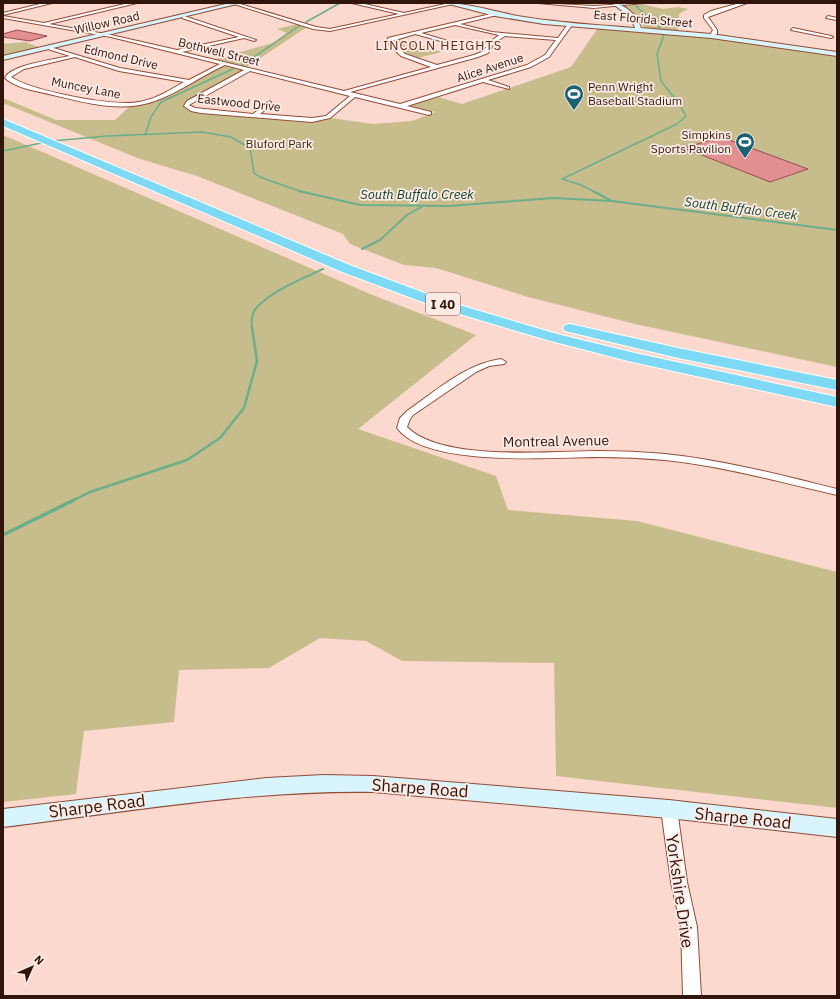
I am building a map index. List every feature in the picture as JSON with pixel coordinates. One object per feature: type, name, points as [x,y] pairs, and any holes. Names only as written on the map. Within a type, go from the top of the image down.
[{"type":"highway","name":"I 40","points":[[3,114],[47,132],[75,148],[347,269],[441,304],[552,337],[634,358],[837,402]]},
{"type":"highway","name":"I 40","points":[[3,122],[32,134],[75,148],[336,253],[460,296],[621,341],[837,385]]},
{"type":"street","points":[[3,15],[50,3]]},
{"type":"street","points":[[42,24],[135,3]]},
{"type":"street","points":[[236,3],[324,30],[340,29],[450,3]]},
{"type":"street","name":"Willow Road","points":[[3,58],[184,17],[236,3]]},
{"type":"street","points":[[354,3],[405,14]]},
{"type":"street","name":"East Florida Street","points":[[450,3],[495,14],[570,25],[638,29],[711,36],[837,54]]},
{"type":"street","points":[[540,3],[577,6],[641,3]]},
{"type":"street","points":[[711,36],[715,33],[715,30],[707,21],[706,16],[718,10],[745,3]]},
{"type":"street","points":[[617,4],[635,20],[638,29]]},
{"type":"street","points":[[437,67],[403,55],[389,41],[393,37],[495,14]]},
{"type":"street","name":"Bothwell Street","points":[[3,15],[175,52],[429,113]]},
{"type":"street","points":[[184,17],[254,40]]},
{"type":"street","points":[[828,17],[837,19]]},
{"type":"street","points":[[454,23],[504,34],[559,39]]},
{"type":"street","name":"Alice Avenue","points":[[401,106],[510,73],[539,61],[547,56],[570,25]]},
{"type":"street","points":[[793,29],[831,37]]},
{"type":"street","points":[[414,32],[448,42],[489,46]]},
{"type":"street","points":[[344,93],[476,56],[486,52],[496,38],[504,34]]},
{"type":"street","points":[[817,42],[837,35]]},
{"type":"street","points":[[175,52],[245,37]]},
{"type":"street","name":"Edmond Drive","points":[[50,48],[135,73],[188,81]]},
{"type":"street","name":"Muncey Lane","points":[[74,56],[22,68],[9,75],[8,78],[17,84],[119,105],[136,104],[152,100],[224,64]]},
{"type":"street","name":"Eastwood Drive","points":[[248,70],[186,105],[193,110],[201,111],[302,120],[320,119],[328,117],[354,95]]},
{"type":"street","points":[[485,81],[507,88]]},
{"type":"street","points":[[254,116],[270,103]]},
{"type":"street","name":"Montreal Avenue","points":[[501,362],[488,364],[473,370],[410,413],[405,418],[402,428],[412,437],[470,452],[506,456],[584,454],[648,455],[718,466],[837,492]]},
{"type":"street","name":"Sharpe Road","points":[[3,818],[266,786],[324,783],[425,787],[668,809],[837,828]]},
{"type":"street","name":"Yorkshire Drive","points":[[668,809],[678,882],[689,927],[692,996]]},
{"type":"green space","points":[[642,4],[663,9],[678,7],[688,9],[679,14],[678,31],[645,28],[625,6]]},
{"type":"green space","points":[[297,24],[307,27],[247,67],[215,59],[273,43],[287,33],[277,29]]},
{"type":"green space","name":"Bluford Park","points":[[598,28],[704,37],[837,55],[837,367],[635,324],[528,297],[436,268],[404,265],[350,244],[343,234],[197,176],[140,159],[3,103],[3,98],[56,120],[115,120],[130,106],[156,101],[218,68],[226,66],[244,70],[186,102],[184,105],[186,108],[196,112],[308,122],[331,118],[373,124],[412,121],[435,112],[412,107],[412,105],[438,97],[462,104],[571,67]]},
{"type":"green space","points":[[396,38],[442,52],[418,58],[406,53],[394,40]]},
{"type":"green space","points":[[25,42],[41,48],[3,56],[3,44]]},
{"type":"green space","points":[[3,135],[370,294],[476,335],[358,429],[496,476],[508,510],[637,521],[837,572],[837,808],[556,776],[554,663],[402,661],[366,641],[320,638],[269,668],[179,670],[174,722],[84,731],[76,794],[3,802]]},
{"type":"building","points":[[17,30],[47,36],[30,41],[3,37],[3,34]]},
{"type":"building","name":"Simpkins Sports Pavilion","points":[[721,137],[808,169],[770,182],[684,148]]},
{"type":"waterway","points":[[306,22],[340,3]]},
{"type":"waterway","points":[[636,6],[660,28]]},
{"type":"waterway","points":[[242,65],[299,26]]},
{"type":"waterway","points":[[664,35],[657,54],[661,81],[677,101]]},
{"type":"waterway","points":[[145,134],[151,117],[161,102],[233,69]]},
{"type":"waterway","points":[[593,191],[581,185],[562,179],[677,124],[686,116],[681,107]]},
{"type":"waterway","name":"South Buffalo Creek","points":[[145,134],[202,132],[231,137],[250,148],[254,173],[260,177],[300,191]]},
{"type":"waterway","name":"South Buffalo Creek","points":[[52,141],[145,134]]},
{"type":"waterway","name":"South Buffalo Creek","points":[[3,151],[46,142]]},
{"type":"waterway","name":"South Buffalo Creek","points":[[300,191],[360,205],[450,206],[553,198],[612,201],[837,230]]},
{"type":"waterway","points":[[593,191],[610,200]]},
{"type":"waterway","points":[[362,249],[380,240],[407,215],[423,206]]},
{"type":"waterway","points":[[252,327],[254,312],[257,307],[271,295],[288,285],[323,269]]},
{"type":"waterway","points":[[74,500],[90,492],[187,460],[220,438],[244,408],[257,361],[252,327]]},
{"type":"waterway","points":[[3,535],[74,500]]},
{"type":"place","name":"Penn Wright Baseball Stadium","points":[[574,111]]},
{"type":"place","name":"Simpkins Sports Pavilion","points":[[745,159]]},
{"type":"district","name":"LINCOLN HEIGHTS","points":[[439,45]]}]
